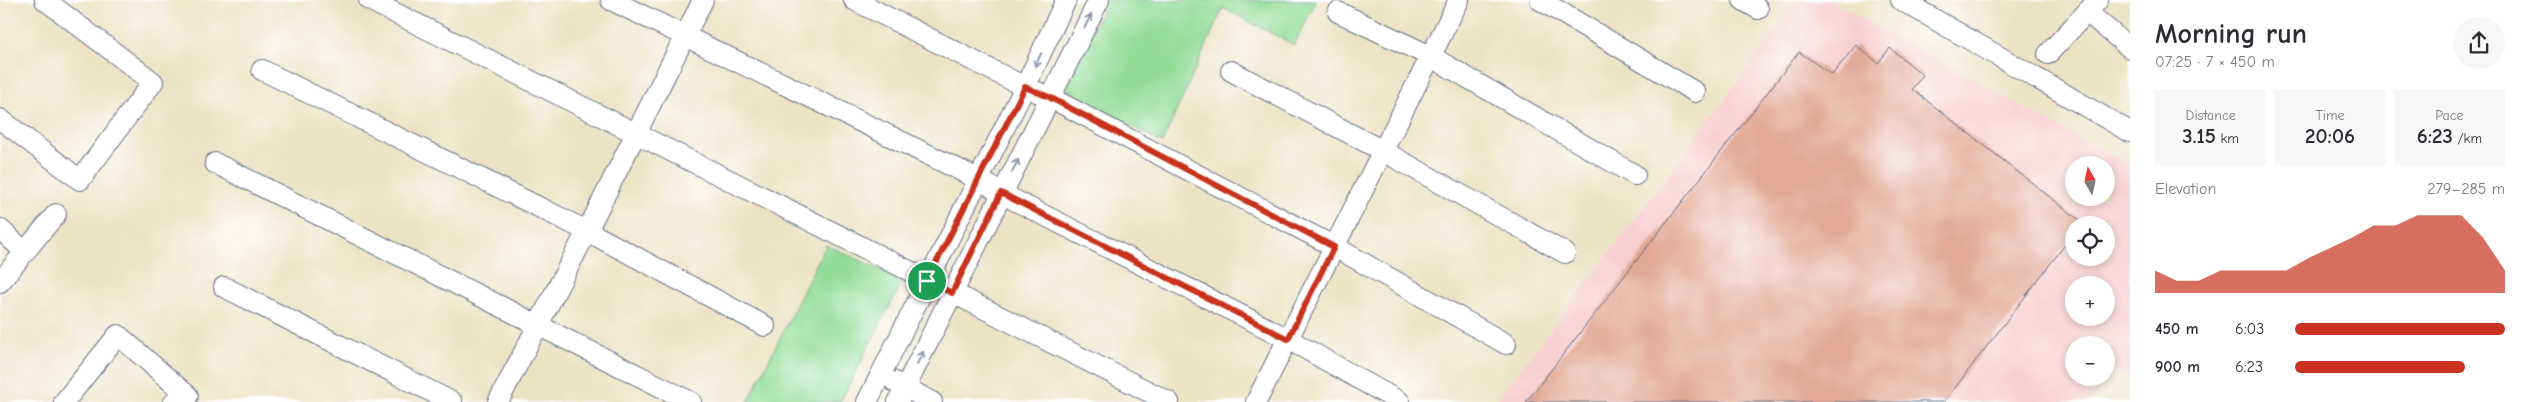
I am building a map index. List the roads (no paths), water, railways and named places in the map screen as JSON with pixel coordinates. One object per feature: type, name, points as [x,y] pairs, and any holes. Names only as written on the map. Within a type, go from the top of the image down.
[{"type":"street","points":[[0,119],[80,180],[153,82],[45,0]]},
{"type":"street","points":[[370,0],[637,132],[927,281],[1169,402]]},
{"type":"street","points":[[611,0],[978,179],[1001,193],[1288,339],[1400,402]]},
{"type":"street","points":[[498,402],[536,325],[587,231],[703,0]]},
{"type":"street","points":[[854,0],[1025,87],[1049,97],[1334,247],[1506,344]]},
{"type":"street","points":[[867,402],[1025,87],[1066,0]]},
{"type":"street","points":[[902,395],[1001,193],[1099,0]]},
{"type":"street","points":[[1256,402],[1458,0]]},
{"type":"street","points":[[1540,0],[1695,92]]},
{"type":"street","points":[[1901,0],[2130,132]]},
{"type":"street","points":[[2048,54],[2092,6],[2130,48]]},
{"type":"street","points":[[1338,12],[1430,56],[1635,175]]},
{"type":"street","points":[[262,70],[587,231],[765,326]]},
{"type":"street","points":[[1231,71],[1383,151],[1565,253]]},
{"type":"street","points":[[215,163],[691,402]]},
{"type":"street","points":[[0,282],[56,214]]},
{"type":"street","points":[[0,229],[25,252]]},
{"type":"street","points":[[224,287],[452,402]]},
{"type":"street","points":[[64,402],[118,335],[188,396],[174,402]]},
{"type":"street","points":[[880,373],[902,395],[932,402]]}]
